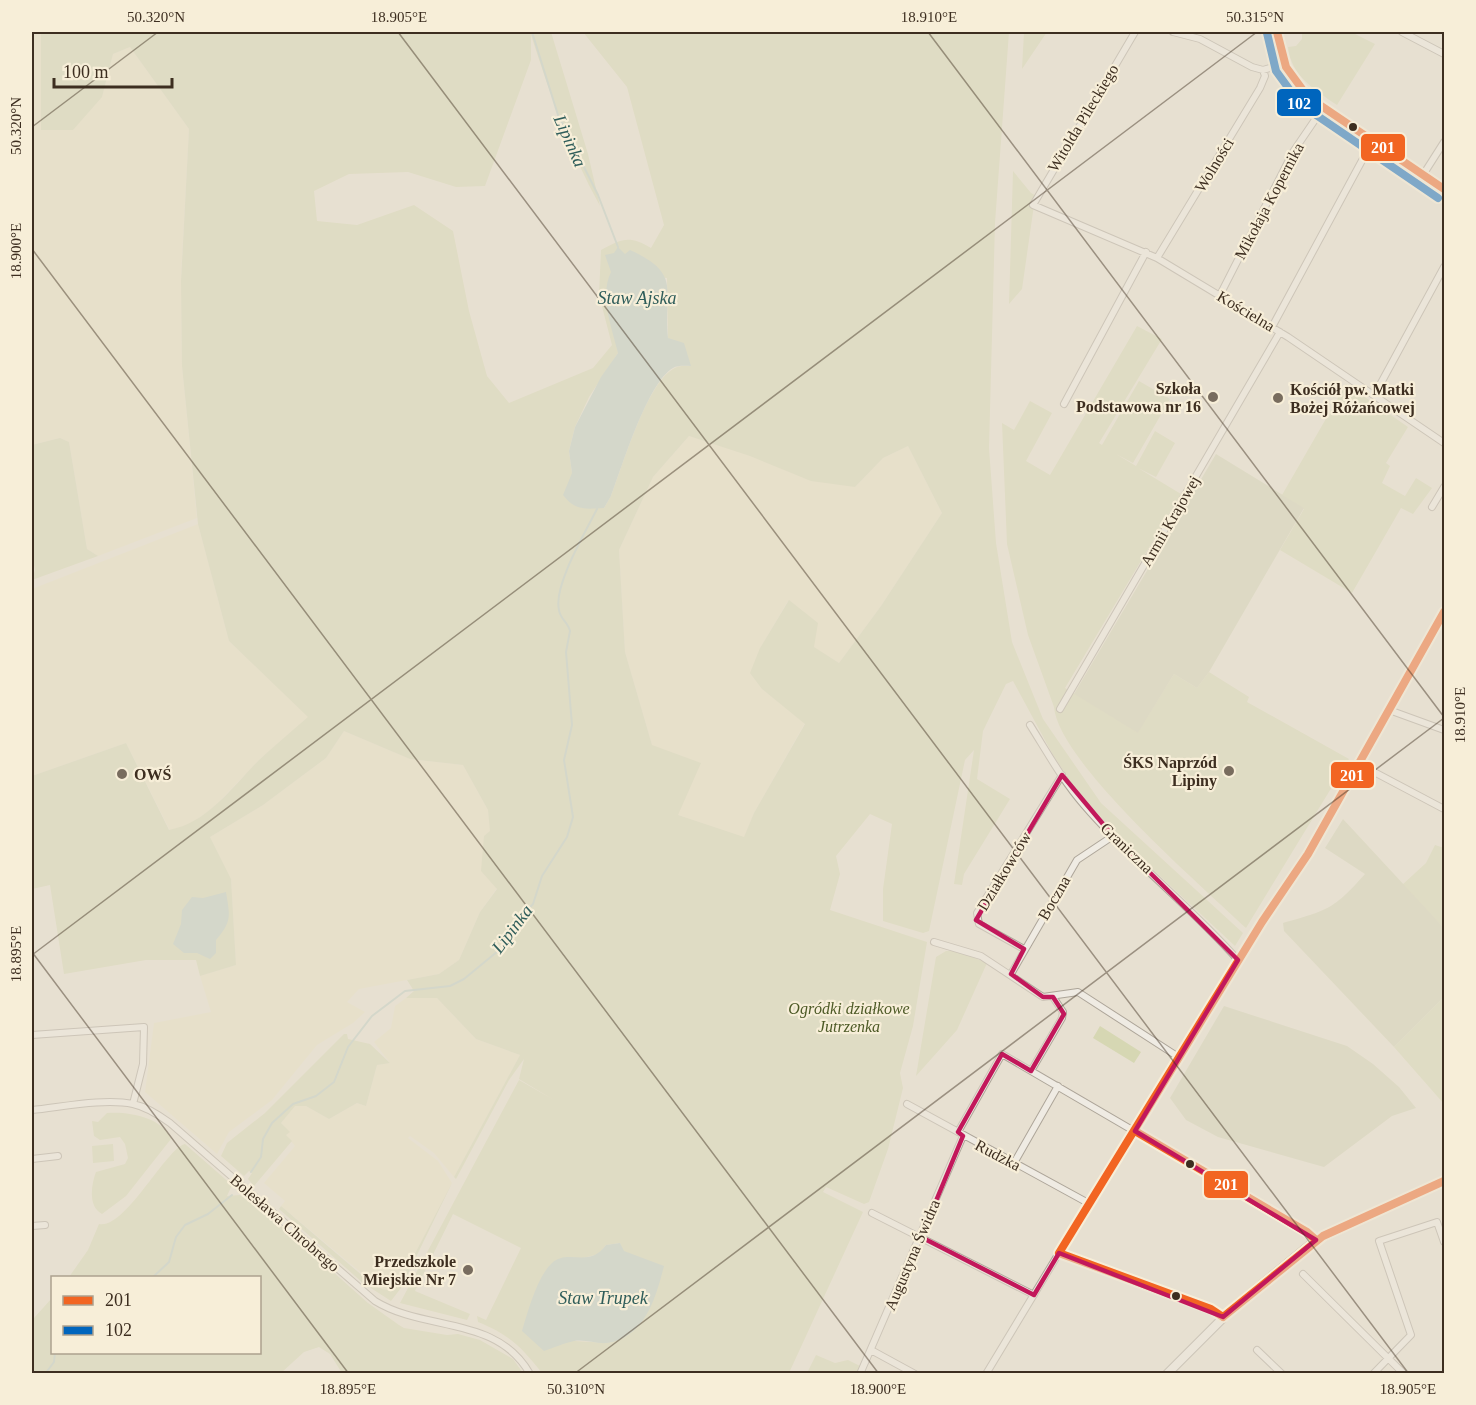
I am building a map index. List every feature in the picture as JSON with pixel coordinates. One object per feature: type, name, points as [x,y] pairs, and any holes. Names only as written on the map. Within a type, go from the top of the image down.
[{"type":"street","name":"Witolda Pileckiego","points":[[1033,205],[1135,32]]},
{"type":"street","points":[[1173,32],[1196,34],[1241,62],[1263,70],[1284,64]]},
{"type":"street","points":[[1277,32],[1284,64],[1298,87],[1323,108],[1444,189]]},
{"type":"street","points":[[1402,32],[1444,54]]},
{"type":"street","name":"Wolności","points":[[1157,258],[1260,88],[1265,76],[1263,70]]},
{"type":"street","name":"Mikołaja Kopernika","points":[[1220,295],[1293,152],[1323,108]]},
{"type":"street","points":[[1272,327],[1372,142]]},
{"type":"street","points":[[1423,175],[1444,142]]},
{"type":"street","name":"Kościelna","points":[[1033,205],[1157,258],[1280,332],[1375,394],[1444,443]]},
{"type":"street","points":[[1064,404],[1146,252]]},
{"type":"street","points":[[1375,394],[1444,267]]},
{"type":"street","name":"Armii Krajowej","points":[[1060,709],[1280,332]]},
{"type":"street","points":[[1432,507],[1444,487]]},
{"type":"street","points":[[986,1374],[1238,960],[1308,854],[1444,612]]},
{"type":"street","points":[[1389,710],[1444,730]]},
{"type":"street","name":"Graniczna","points":[[1030,725],[1082,803],[1113,836],[1200,918],[1238,960]]},
{"type":"street","points":[[1359,764],[1444,809]]},
{"type":"street","name":"Działkowców","points":[[1024,949],[979,924],[977,913],[1062,775]]},
{"type":"street","name":"Boczna","points":[[1011,974],[1077,860],[1113,836]]},
{"type":"street","points":[[934,942],[965,949],[1011,974],[1043,997],[1078,992],[1180,1058]]},
{"type":"street","points":[[1053,997],[1062,1012],[1062,1018],[1031,1071],[1307,1232],[1316,1240]]},
{"type":"street","points":[[32,1035],[144,1027],[143,1065],[133,1104]]},
{"type":"street","name":"Augustyna Świdra","points":[[860,1374],[921,1237],[960,1134],[1002,1053],[1031,1071]]},
{"type":"street","points":[[1014,1163],[1058,1086]]},
{"type":"street","name":"Bolesława Chrobrego","points":[[32,1110],[133,1104],[150,1109],[170,1123],[375,1301],[402,1315],[468,1328],[490,1336],[513,1352],[530,1374]]},
{"type":"street","name":"Rudzka","points":[[907,1104],[1090,1204]]},
{"type":"street","points":[[32,1159],[58,1156]]},
{"type":"street","points":[[1167,1374],[1223,1317],[1316,1240],[1444,1181]]},
{"type":"street","points":[[872,1213],[1034,1295]]},
{"type":"street","points":[[1373,1374],[1411,1335],[1379,1241],[1437,1222],[1444,1242]]},
{"type":"street","points":[[32,1226],[45,1225]]},
{"type":"street","points":[[1059,1253],[1211,1309],[1223,1317]]},
{"type":"street","points":[[1303,1274],[1404,1374]]},
{"type":"street","points":[[871,1350],[915,1374]]},
{"type":"street","points":[[1257,1350],[1282,1374]]},
{"type":"highlighted area","points":[[1062,775],[1113,836],[1238,960],[1135,1131],[1316,1240],[1223,1317],[1059,1253],[1034,1295],[921,1237],[963,1136],[958,1132],[1002,1054],[1031,1071],[1064,1014],[1053,997],[1043,997],[1011,974],[1024,949],[976,920]]},
{"type":"shaded area","points":[[32,32],[41,32],[102,97],[113,54],[130,47],[189,129],[181,276],[182,366],[197,518],[98,556],[87,549],[69,442],[60,438],[32,445]]},
{"type":"shaded area","points":[[689,436],[855,487],[883,458],[908,446],[942,513],[881,606],[839,663],[813,647],[788,601],[760,648],[762,689],[805,723],[754,813],[744,838],[678,815],[652,745],[625,652],[619,550],[653,477]]},
{"type":"shaded area","points":[[198,524],[229,641],[309,717],[260,759],[212,809],[184,828],[170,831],[126,743],[32,776],[32,589]]},
{"type":"shaded area","points":[[344,731],[410,759],[463,765],[488,810],[497,888],[480,912],[459,960],[439,974],[359,989],[347,1002],[365,1012],[353,1023],[317,1045],[272,1100],[229,1132],[217,1154],[145,1092],[154,1023],[211,1012],[200,976],[236,965],[231,880],[210,837],[263,805],[326,758]]},
{"type":"shaded area","points":[[406,998],[437,998],[476,1039],[520,1055],[454,1177],[434,1153],[410,1136],[408,1138],[438,1161],[452,1183],[400,1282],[393,1289],[382,1290],[281,1206],[285,1201],[264,1183],[295,1146],[286,1135],[289,1132],[281,1123],[295,1105],[306,1106],[329,1119],[357,1103],[366,1106],[377,1065],[390,1063],[374,1042],[391,1028],[395,1006]]},
{"type":"green space","name":"Ogródki działkowe Jutrzenka","points":[[41,32],[551,32],[588,154],[600,206],[561,122],[531,35],[531,60],[485,186],[456,187],[408,172],[349,174],[314,191],[317,221],[357,225],[414,205],[453,231],[469,311],[487,376],[509,403],[593,368],[612,345],[599,295],[601,250],[626,240],[637,241],[651,248],[664,225],[627,87],[583,32],[1009,32],[995,223],[989,448],[996,543],[1012,642],[1043,719],[1101,803],[1243,933],[1235,946],[1131,849],[1079,794],[1053,755],[1013,681],[1006,684],[983,731],[977,779],[1010,799],[964,874],[962,885],[954,884],[974,750],[965,760],[929,931],[923,933],[883,921],[883,889],[892,824],[870,814],[836,856],[840,874],[830,910],[927,942],[913,1026],[900,1073],[903,1088],[888,1149],[869,1202],[864,1204],[826,1187],[823,1192],[863,1212],[789,1373],[542,1373],[514,1343],[499,1332],[478,1322],[477,1316],[486,1320],[521,1248],[453,1214],[415,1291],[470,1314],[467,1320],[400,1303],[519,1080],[554,1100],[519,1079],[524,1059],[509,1080],[456,1179],[454,1177],[520,1055],[476,1039],[437,998],[406,998],[414,991],[407,980],[439,974],[459,960],[480,912],[497,889],[481,871],[484,836],[490,831],[488,810],[463,765],[410,759],[344,731],[326,758],[263,805],[210,837],[231,879],[236,965],[200,976],[196,960],[146,960],[64,974],[50,885],[32,889],[32,776],[126,743],[169,830],[196,820],[208,812],[259,760],[308,717],[229,641],[198,524],[182,366],[181,281],[189,129],[130,47],[113,54],[102,97],[73,130],[41,130]],"holes":[[[611,272],[667,278],[668,338],[691,366],[679,366],[673,369],[654,391],[636,427],[611,496],[604,508],[572,473],[569,451],[575,427],[589,397],[618,353]],[[689,436],[750,456],[811,481],[855,487],[883,458],[908,446],[942,513],[881,606],[839,663],[814,647],[818,623],[789,600],[760,648],[750,673],[762,689],[805,724],[754,813],[744,837],[678,815],[701,763],[652,745],[625,652],[619,550],[653,477]],[[620,1243],[623,1251],[645,1261],[608,1343],[575,1341],[562,1258],[583,1258],[599,1254],[606,1245]]]},
{"type":"green space","points":[[1024,32],[1047,32],[1022,69]]},
{"type":"green space","points":[[1302,32],[1351,32],[1375,44],[1337,105],[1305,81],[1294,66],[1288,47],[1296,46],[1302,39]]},
{"type":"green space","points":[[1013,171],[1031,193],[1038,197],[1034,205],[1022,289],[1009,304]]},
{"type":"green space","points":[[1137,326],[1162,339],[1099,443],[1102,445],[1139,381],[1170,399],[1133,463],[1116,454],[1136,466],[1155,431],[1175,443],[1156,477],[1138,468],[1181,494],[1065,688],[1138,732],[1174,674],[1197,688],[1209,672],[1249,697],[1247,702],[1349,759],[1246,928],[1135,823],[1080,759],[1062,731],[1028,635],[1007,544],[1002,423],[1014,430],[1030,401],[1052,413],[1026,461],[1050,475]]},
{"type":"green space","points":[[1346,384],[1408,427],[1386,463],[1390,466],[1382,483],[1405,496],[1416,478],[1432,488],[1413,514],[1401,508],[1352,593],[1280,550],[1304,509],[1282,495]]},
{"type":"green space","points":[[60,438],[69,442],[87,549],[98,556],[32,580],[35,570],[32,555],[32,445]]},
{"type":"green space","points":[[1216,454],[1304,508],[1209,672],[1197,688],[1174,674],[1138,733],[1074,694]]},
{"type":"green space","points":[[1343,819],[1444,928],[1444,997],[1394,1047],[1284,931],[1283,923],[1329,907],[1345,895],[1365,874],[1325,848]]},
{"type":"green space","points":[[1435,845],[1444,848],[1444,928],[1402,885],[1426,863]]},
{"type":"green space","points":[[946,951],[957,951],[987,963],[957,1030],[916,1076],[936,957]]},
{"type":"green space","points":[[1444,997],[1444,1104],[1394,1047]]},
{"type":"green space","points":[[1224,1006],[1347,1046],[1373,1064],[1399,1087],[1416,1108],[1392,1116],[1324,1167],[1218,1137],[1186,1120],[1170,1098]]},
{"type":"green space","points":[[1100,1026],[1141,1052],[1134,1063],[1093,1038]]},
{"type":"green space","points":[[344,1034],[347,1034],[348,1039],[370,1044],[390,1063],[377,1065],[366,1106],[357,1103],[329,1119],[306,1106],[295,1106],[281,1123],[290,1132],[286,1135],[292,1141],[254,1186],[248,1179],[252,1173],[249,1171],[244,1176],[221,1156],[227,1143],[265,1113]]},
{"type":"green space","points":[[107,1113],[124,1113],[144,1117],[160,1125],[171,1139],[126,1196],[102,1214],[94,1206],[92,1195],[96,1172],[125,1164],[128,1158],[125,1144],[120,1137],[100,1140],[94,1136],[92,1121],[98,1122]]},
{"type":"green space","points":[[113,1144],[114,1161],[93,1163],[92,1146]]},
{"type":"green space","points":[[185,1144],[232,1185],[227,1196],[240,1195],[286,1230],[368,1303],[399,1325],[404,1328],[447,1335],[458,1334],[480,1340],[513,1359],[523,1373],[342,1373],[330,1354],[319,1347],[304,1352],[281,1373],[32,1373],[32,1317],[34,1318],[51,1299],[51,1354],[261,1354],[261,1276],[70,1276],[88,1250],[99,1224],[109,1222],[121,1215],[177,1149]]},
{"type":"green space","points":[[452,1183],[401,1288],[391,1301],[363,1283],[279,1209],[281,1206],[371,1283],[379,1288],[390,1289],[400,1282]]},
{"type":"green space","points":[[816,1355],[835,1363],[848,1360],[860,1366],[857,1373],[807,1373]]},
{"type":"water","name":"Staw Ajska","points":[[618,247],[625,254],[630,250],[647,259],[658,267],[664,276],[668,295],[668,338],[684,343],[691,366],[675,367],[663,377],[645,407],[611,496],[604,508],[586,509],[572,504],[563,495],[572,473],[569,451],[575,427],[601,377],[618,353],[606,302],[606,291],[611,272],[605,255],[614,253]]},
{"type":"water","points":[[226,892],[227,923],[216,940],[216,953],[210,959],[197,953],[184,953],[173,944],[181,924],[182,910],[192,897],[203,898]]},
{"type":"water","name":"Staw Trupek","points":[[620,1243],[624,1251],[664,1266],[652,1303],[640,1325],[620,1340],[607,1343],[574,1341],[544,1351],[522,1331],[534,1295],[547,1269],[558,1259],[593,1256],[606,1245]]},
{"type":"waterway","name":"Lipinka","points":[[532,32],[558,115],[598,195],[618,247]]},
{"type":"waterway","name":"Lipinka","points":[[251,1172],[261,1157],[263,1139],[272,1123],[293,1104],[316,1096],[334,1082],[348,1047],[372,1016],[405,991],[450,986],[464,979],[498,951],[507,940],[513,925],[533,904],[542,876],[567,837],[573,817],[564,760],[572,725],[566,652],[570,631],[560,613],[558,600],[565,573],[597,509]]},
{"type":"waterway","name":"Lipinka","points":[[154,1276],[169,1262],[176,1237],[185,1225],[208,1214],[232,1195]]},
{"type":"waterway","name":"Lipinka","points":[[45,1374],[54,1362],[55,1354]]},
{"type":"transit line","name":"201","points":[[1277,32],[1286,67],[1308,97],[1444,189]]},
{"type":"transit line","name":"102","points":[[1267,33],[1276,71],[1300,104],[1438,198]]},
{"type":"transit line","name":"201","points":[[1059,1253],[1262,922],[1308,854],[1444,612]]},
{"type":"transit line","name":"201","points":[[1135,1131],[1307,1232],[1316,1240]]},
{"type":"transit line","name":"201","points":[[1223,1317],[1323,1236],[1444,1181]]},
{"type":"transit line","name":"201","points":[[1059,1253],[1211,1309],[1223,1317]]},
{"type":"place","name":"Szkoła Podstawowa nr 16","points":[[1213,397]]},
{"type":"place","name":"Kościół pw. Matki Bożej Różańcowej","points":[[1278,398]]},
{"type":"place","name":"ŚKS Naprzód Lipiny","points":[[1229,771]]},
{"type":"place","name":"OWŚ","points":[[122,774]]},
{"type":"place","name":"Przedszkole Miejskie Nr 7","points":[[468,1270]]}]
